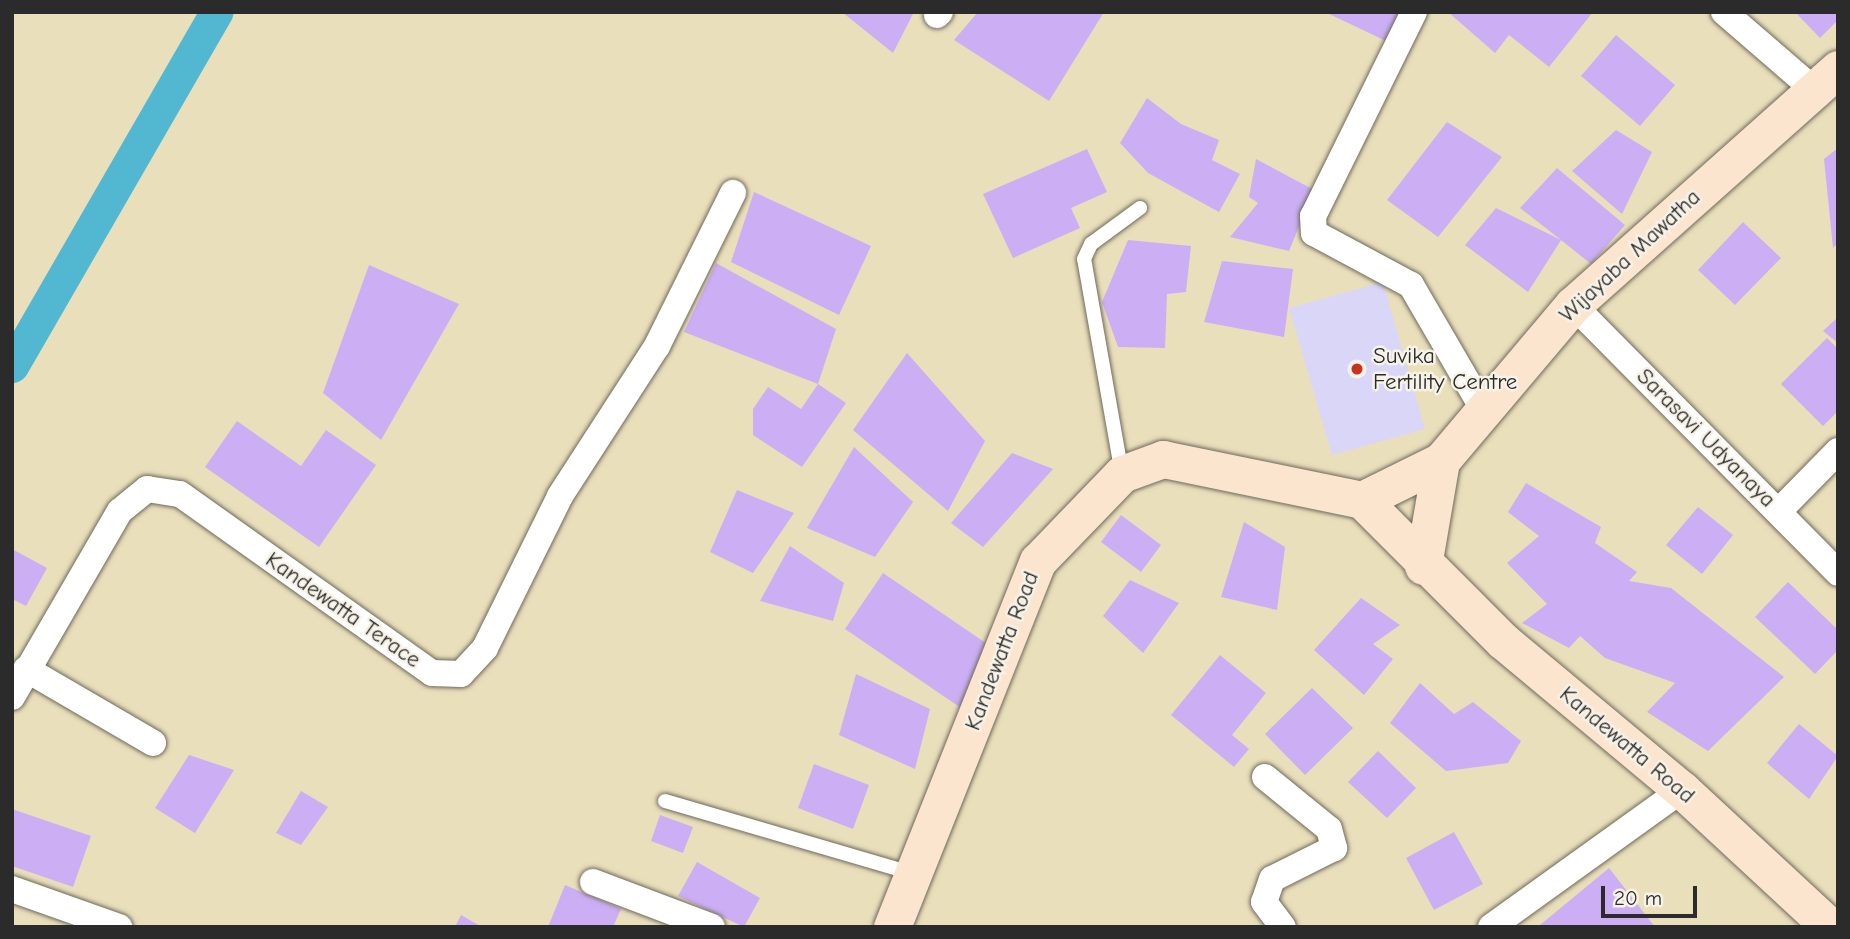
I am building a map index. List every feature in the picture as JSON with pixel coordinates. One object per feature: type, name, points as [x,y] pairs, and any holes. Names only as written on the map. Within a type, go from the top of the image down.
[{"type":"street","points":[[1414,12],[1312,216],[1314,233],[1411,285],[1482,407]]},
{"type":"street","points":[[1724,12],[1825,78]]},
{"type":"street","name":"Wijayaba Mawatha","points":[[1441,461],[1482,407],[1573,305],[1825,78]]},
{"type":"street","name":"Kandewatta Terace","points":[[12,697],[120,511],[147,489],[180,494],[432,673],[461,674],[485,648],[560,496],[657,346],[733,193]]},
{"type":"street","name":"Sarasavi Udyanaya","points":[[1573,305],[1838,573]]},
{"type":"street","points":[[1779,512],[1838,452]]},
{"type":"street","name":"Kandewatta Road","points":[[892,927],[1038,561],[1122,474],[1163,459],[1362,500],[1423,566],[1682,790],[1830,927]]},
{"type":"street","points":[[1362,500],[1441,461]]},
{"type":"street","points":[[1423,566],[1441,461]]},
{"type":"street","points":[[26,669],[153,743]]},
{"type":"street","points":[[1265,777],[1329,829],[1334,848],[1272,879],[1264,902],[1283,927]]},
{"type":"street","points":[[1490,927],[1682,790]]},
{"type":"street","points":[[593,882],[712,927]]},
{"type":"street","points":[[12,889],[119,927]]},
{"type":"lane","points":[[1122,474],[1084,259],[1091,244],[1140,208]]},
{"type":"lane","points":[[665,801],[915,874]]},
{"type":"shaded area","name":"Suvika Fertility Centre","points":[[1383,282],[1425,429],[1332,455],[1289,308]]},
{"type":"building","points":[[842,12],[914,12],[893,53]]},
{"type":"building","points":[[978,12],[1104,12],[1049,101],[954,40]]},
{"type":"building","points":[[1325,12],[1402,12],[1388,42]]},
{"type":"building","points":[[1448,12],[1593,12],[1549,67],[1509,35],[1495,53]]},
{"type":"building","points":[[1795,12],[1838,12],[1838,20],[1820,38]]},
{"type":"building","points":[[1616,35],[1675,85],[1640,126],[1581,76]]},
{"type":"building","points":[[1147,98],[1181,124],[1219,140],[1212,160],[1240,174],[1219,212],[1148,173],[1120,143]]},
{"type":"building","points":[[1447,122],[1502,157],[1438,237],[1387,200]]},
{"type":"building","points":[[1616,130],[1652,152],[1622,214],[1572,171]]},
{"type":"building","points":[[1838,148],[1838,243],[1833,248],[1824,159]]},
{"type":"building","points":[[1087,149],[1107,192],[1071,208],[1080,228],[1013,258],[983,194]]},
{"type":"building","points":[[1256,159],[1314,190],[1289,251],[1230,237],[1258,203],[1249,197]]},
{"type":"building","points":[[1557,168],[1625,225],[1591,264],[1520,208]]},
{"type":"building","points":[[754,192],[871,246],[839,315],[731,262]]},
{"type":"building","points":[[1496,208],[1561,240],[1528,292],[1465,245]]},
{"type":"building","points":[[1743,222],[1781,258],[1735,305],[1698,270]]},
{"type":"building","points":[[1128,240],[1191,246],[1186,292],[1167,294],[1165,348],[1118,347],[1102,302]]},
{"type":"building","points":[[1222,261],[1293,269],[1284,337],[1204,322]]},
{"type":"building","points":[[716,263],[836,329],[818,384],[684,332]]},
{"type":"building","points":[[369,265],[459,304],[381,440],[323,393]]},
{"type":"building","points":[[1838,317],[1838,343],[1823,331]]},
{"type":"building","points":[[1827,338],[1838,349],[1838,411],[1823,426],[1781,384]]},
{"type":"building","points":[[907,353],[985,441],[948,511],[853,430]]},
{"type":"building","points":[[818,384],[846,403],[802,467],[753,435],[753,409],[768,387],[801,409]]},
{"type":"building","points":[[237,421],[301,466],[326,430],[376,465],[319,547],[205,467]]},
{"type":"building","points":[[854,447],[913,502],[875,557],[807,528]]},
{"type":"building","points":[[1012,453],[1053,469],[983,547],[951,523]]},
{"type":"building","points":[[1526,483],[1601,527],[1595,543],[1637,572],[1629,581],[1671,588],[1784,677],[1708,751],[1647,712],[1675,683],[1605,658],[1580,636],[1569,648],[1522,623],[1547,604],[1507,563],[1539,536],[1508,512]]},
{"type":"building","points":[[737,490],[794,513],[753,573],[710,552]]},
{"type":"building","points":[[1698,507],[1733,535],[1702,574],[1666,545]]},
{"type":"building","points":[[1121,515],[1161,545],[1141,572],[1101,542]]},
{"type":"building","points":[[1244,522],[1285,547],[1277,610],[1221,597]]},
{"type":"building","points":[[790,546],[844,583],[833,621],[760,601]]},
{"type":"building","points":[[12,549],[47,568],[26,606],[12,599]]},
{"type":"building","points":[[883,573],[999,652],[961,708],[845,629]]},
{"type":"building","points":[[1130,580],[1179,603],[1143,653],[1103,616]]},
{"type":"building","points":[[1788,582],[1838,630],[1838,650],[1815,674],[1755,617]]},
{"type":"building","points":[[1361,598],[1400,625],[1373,644],[1393,659],[1364,695],[1314,650]]},
{"type":"building","points":[[1220,655],[1266,693],[1232,735],[1249,749],[1234,767],[1171,715]]},
{"type":"building","points":[[856,674],[930,709],[915,769],[839,735]]},
{"type":"building","points":[[1420,683],[1454,714],[1473,702],[1521,741],[1508,763],[1446,771],[1390,723]]},
{"type":"building","points":[[1312,688],[1353,728],[1305,775],[1265,734]]},
{"type":"building","points":[[1799,724],[1838,756],[1809,799],[1767,763]]},
{"type":"building","points":[[1378,751],[1416,788],[1387,818],[1348,782]]},
{"type":"building","points":[[189,755],[234,770],[195,833],[155,808]]},
{"type":"building","points":[[814,764],[869,785],[853,829],[798,808]]},
{"type":"building","points":[[301,791],[328,807],[301,845],[276,833]]},
{"type":"building","points":[[12,809],[91,836],[73,887],[12,866]]},
{"type":"building","points":[[660,815],[693,827],[683,853],[651,841]]},
{"type":"building","points":[[1454,832],[1483,884],[1434,910],[1406,858]]},
{"type":"building","points":[[697,862],[760,898],[744,927],[678,896]]},
{"type":"building","points":[[1609,868],[1655,927],[1541,927],[1540,925]]},
{"type":"building","points":[[565,885],[621,909],[613,927],[548,927]]},
{"type":"building","points":[[461,915],[482,927],[455,927]]},
{"type":"waterway","points":[[12,366],[216,12]]},
{"type":"place","name":"Suvika Fertility Centre","points":[[1357,369]]}]
